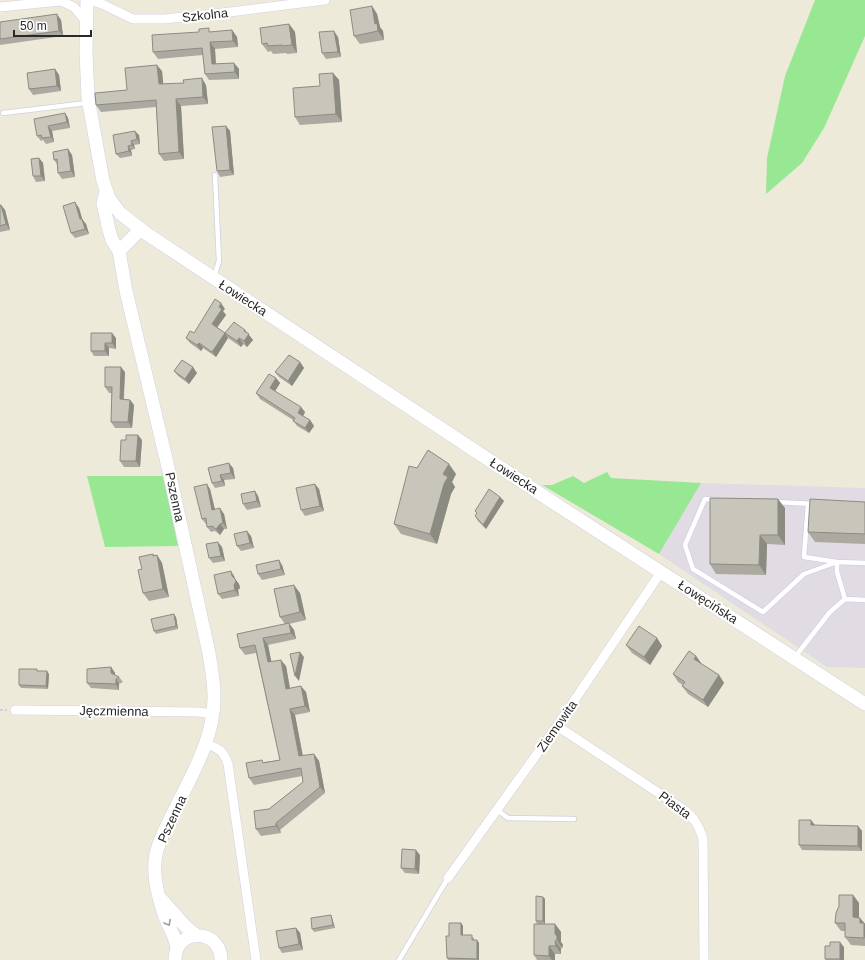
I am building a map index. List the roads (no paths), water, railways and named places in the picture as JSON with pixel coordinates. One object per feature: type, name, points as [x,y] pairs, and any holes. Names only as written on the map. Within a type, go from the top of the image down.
[{"type":"street","points":[[0,7],[62,0],[74,7],[87,23]]},
{"type":"street","name":"Szkolna","points":[[88,0],[102,4],[133,19],[164,19],[325,0]]},
{"type":"street","name":"Łowiecka","points":[[88,0],[86,61],[89,102],[101,172],[106,190],[114,206],[140,230],[551,501]]},
{"type":"street","name":"Pszenna","points":[[106,190],[103,203],[116,246],[168,467],[209,653],[213,678],[213,714],[199,762],[161,839],[156,854],[156,881],[164,915],[176,939],[176,954]]},
{"type":"street","points":[[116,246],[116,233],[128,220]]},
{"type":"street","points":[[116,246],[140,230]]},
{"type":"street","name":"Łowęcińska","points":[[551,501],[865,704]]},
{"type":"street","name":"Ziemowita","points":[[448,878],[557,726],[661,572]]},
{"type":"street","name":"Jęczmienna","points":[[15,710],[198,712],[213,714]]},
{"type":"street","name":"Piasta","points":[[557,726],[683,809],[696,821],[703,839],[704,960]]},
{"type":"street","points":[[205,743],[217,748],[225,754],[228,764],[256,960]]},
{"type":"street","name":"Pszenna","points":[[160,897],[188,930],[196,935],[204,936],[214,942],[220,952],[221,960]]},
{"type":"street","name":"Pszenna","points":[[176,954],[185,939],[196,935]]},
{"type":"lane","points":[[3,113],[89,102]]},
{"type":"lane","points":[[214,278],[219,261],[215,175]]},
{"type":"lane","points":[[721,500],[705,499],[685,545],[693,569],[763,612],[804,574],[837,562]]},
{"type":"lane","points":[[768,502],[822,504]]},
{"type":"lane","points":[[808,504],[804,557],[837,562],[865,563]]},
{"type":"lane","points":[[837,562],[837,572],[845,599]]},
{"type":"lane","points":[[794,658],[830,612],[845,599],[865,600]]},
{"type":"lane","points":[[497,810],[508,818],[574,819]]},
{"type":"lane","points":[[399,960],[448,878]]}]
